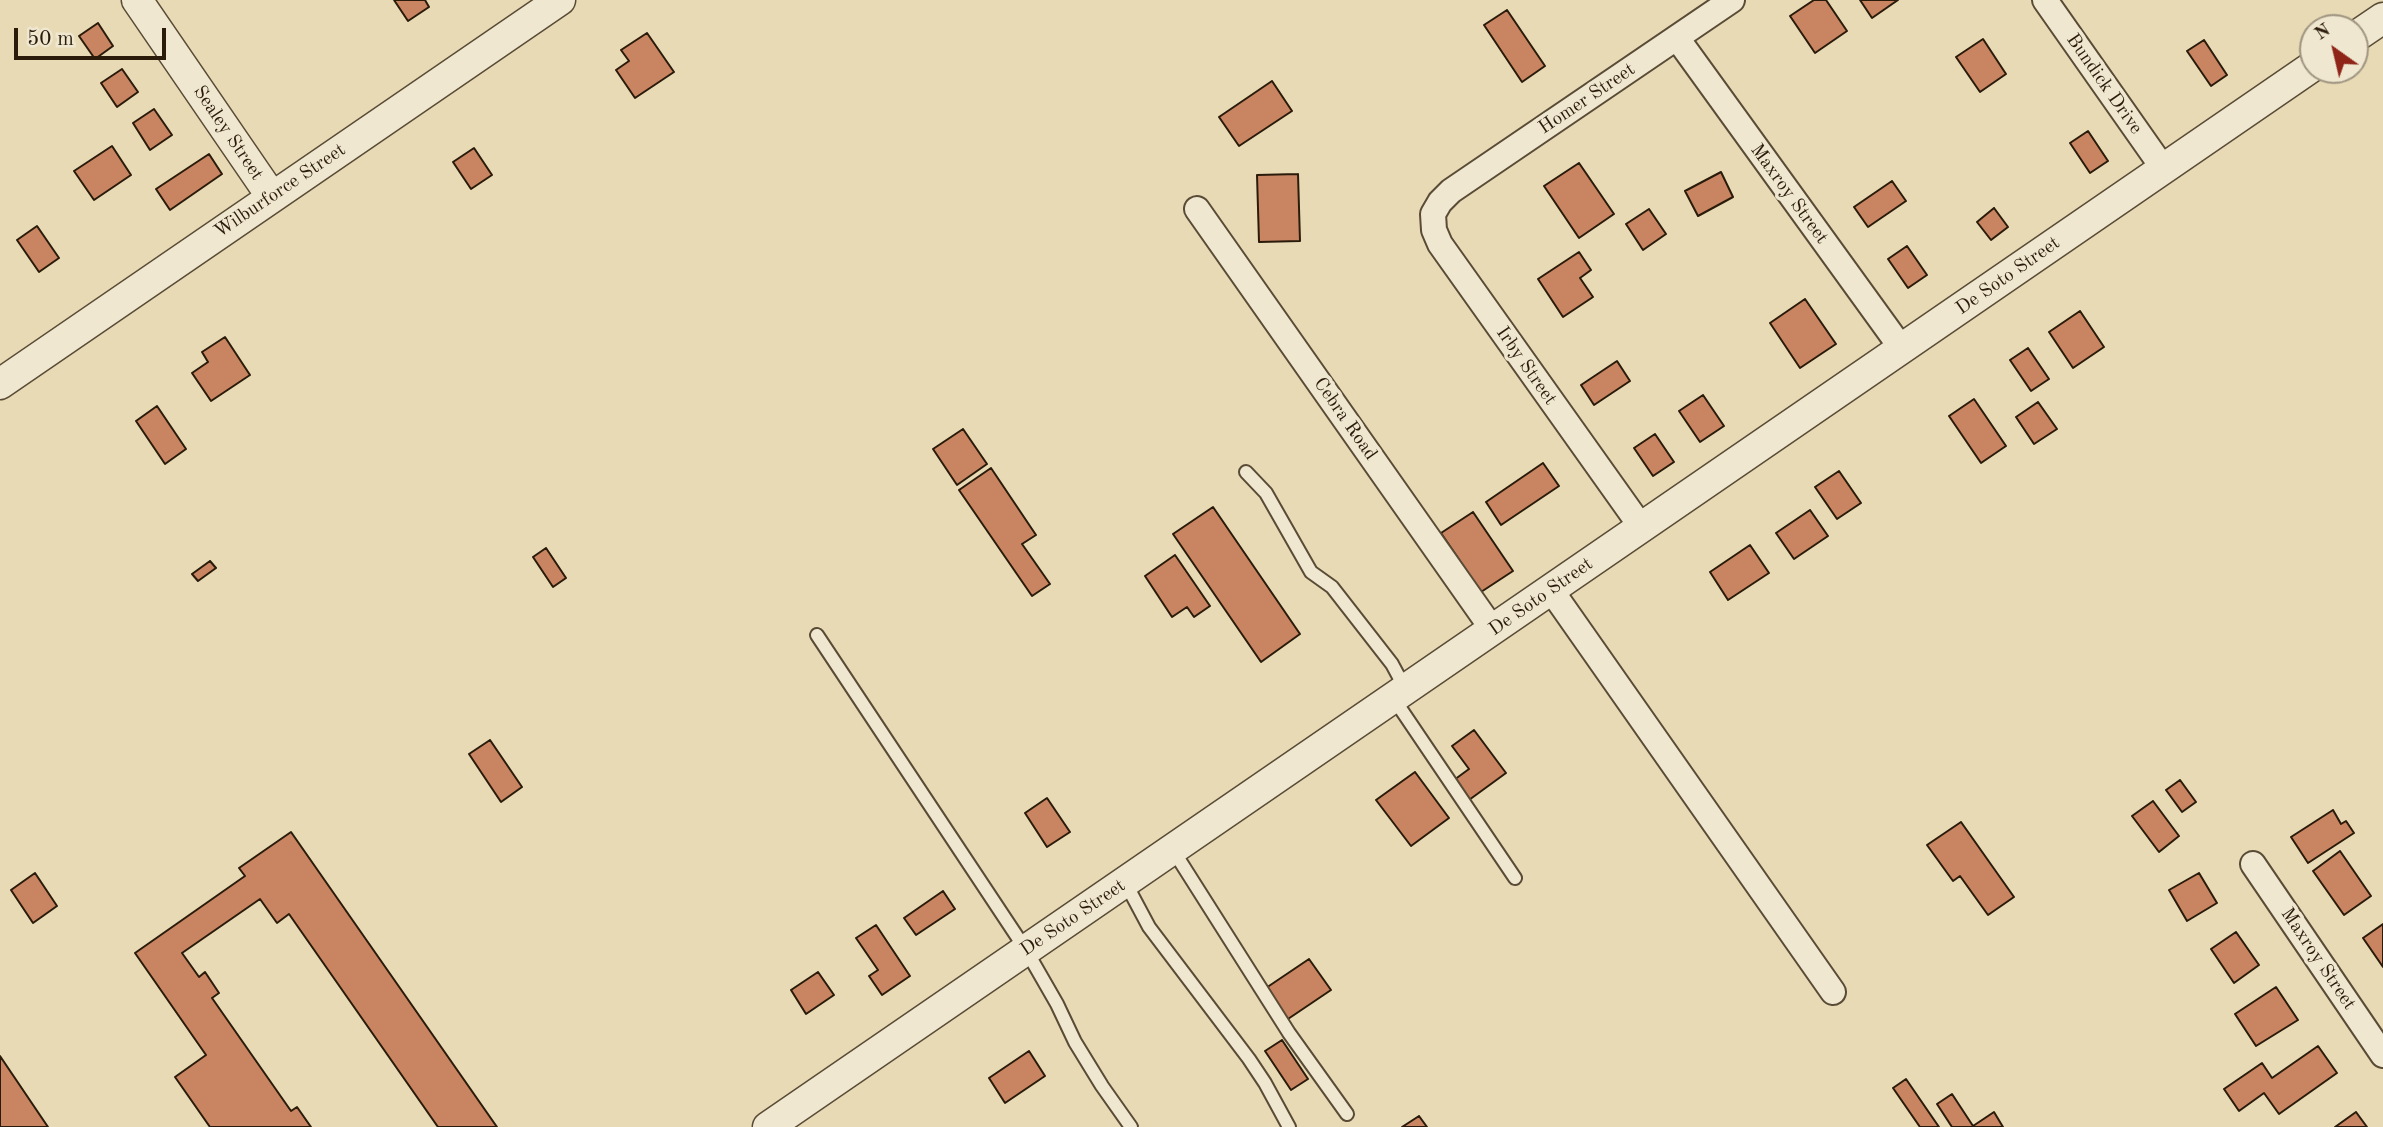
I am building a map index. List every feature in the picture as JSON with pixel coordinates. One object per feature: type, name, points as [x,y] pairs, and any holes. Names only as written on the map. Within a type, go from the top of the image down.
[{"type":"street","name":"Sealey Street","points":[[137,0],[272,197]]},
{"type":"street","name":"Wilburforce Street","points":[[0,384],[561,0]]},
{"type":"street","name":"Homer Street","points":[[1443,199],[1732,0]]},
{"type":"street","name":"Bundick Drive","points":[[2045,0],[2162,169]]},
{"type":"street","name":"Maxroy Street","points":[[1676,38],[1902,349]]},
{"type":"street","name":"De Soto Street","points":[[768,1127],[2299,76]]},
{"type":"street","name":"Irby Street","points":[[1443,199],[1433,214],[1434,230],[1440,244],[1642,528]]},
{"type":"street","name":"Cebra Road","points":[[1197,208],[1493,630]]},
{"type":"street","points":[[1551,590],[1833,992]]},
{"type":"street","name":"Maxroy Street","points":[[2253,864],[2383,1055]]},
{"type":"lane","points":[[1246,472],[1266,493],[1311,572],[1332,587],[1392,664],[1400,694],[1515,878]]},
{"type":"lane","points":[[817,635],[1026,950],[1075,1042],[1131,1127]]},
{"type":"lane","points":[[1173,850],[1282,1023],[1347,1114]]},
{"type":"lane","points":[[1125,882],[1155,937],[1250,1059],[1289,1127]]},
{"type":"building","points":[[394,0],[425,0],[429,7],[408,21]]},
{"type":"building","points":[[1814,0],[1826,0],[1847,31],[1815,53],[1790,16]]},
{"type":"building","points":[[1860,0],[1898,0],[1872,18]]},
{"type":"building","points":[[1507,10],[1545,66],[1522,82],[1484,25]]},
{"type":"building","points":[[98,23],[113,46],[95,59],[79,36]]},
{"type":"building","points":[[647,33],[674,72],[635,98],[616,70],[629,61],[621,50]]},
{"type":"building","points":[[1983,39],[2006,74],[1980,92],[1956,57]]},
{"type":"building","points":[[2204,40],[2227,75],[2211,86],[2187,51]]},
{"type":"building","points":[[122,69],[138,92],[117,107],[101,83]]},
{"type":"building","points":[[1272,81],[1292,111],[1239,146],[1219,117]]},
{"type":"building","points":[[154,109],[172,135],[150,150],[133,123]]},
{"type":"building","points":[[2088,131],[2108,161],[2090,173],[2070,143]]},
{"type":"building","points":[[112,146],[131,175],[94,200],[74,171]]},
{"type":"building","points":[[474,148],[492,175],[471,189],[453,162]]},
{"type":"building","points":[[209,154],[222,174],[170,210],[156,189]]},
{"type":"building","points":[[1579,163],[1614,214],[1579,238],[1544,186]]},
{"type":"building","points":[[1721,172],[1733,197],[1698,216],[1685,191]]},
{"type":"building","points":[[1298,174],[1300,241],[1259,242],[1257,175]]},
{"type":"building","points":[[1892,181],[1906,201],[1868,227],[1854,207]]},
{"type":"building","points":[[1994,208],[2008,227],[1991,240],[1977,222]]},
{"type":"building","points":[[1649,209],[1666,234],[1643,250],[1626,224]]},
{"type":"building","points":[[37,226],[59,258],[39,272],[17,240]]},
{"type":"building","points":[[1907,246],[1927,275],[1908,288],[1888,259]]},
{"type":"building","points":[[1579,252],[1591,270],[1580,278],[1593,297],[1563,317],[1538,279]]},
{"type":"building","points":[[1805,299],[1836,344],[1800,368],[1770,323]]},
{"type":"building","points":[[2080,311],[2104,347],[2073,368],[2049,332]]},
{"type":"building","points":[[225,337],[250,375],[211,401],[192,373],[208,362],[202,352]]},
{"type":"building","points":[[2028,348],[2049,379],[2031,391],[2010,360]]},
{"type":"building","points":[[1617,361],[1630,381],[1594,405],[1581,385]]},
{"type":"building","points":[[1703,395],[1724,426],[1700,442],[1679,411]]},
{"type":"building","points":[[1974,399],[2006,446],[1981,463],[1949,416]]},
{"type":"building","points":[[2038,402],[2057,429],[2034,444],[2016,417]]},
{"type":"building","points":[[157,406],[186,449],[165,464],[136,421]]},
{"type":"building","points":[[963,429],[987,464],[957,485],[933,449]]},
{"type":"building","points":[[1655,434],[1674,462],[1653,476],[1634,448]]},
{"type":"building","points":[[1543,463],[1559,486],[1501,525],[1486,502]]},
{"type":"building","points":[[991,468],[1036,535],[1022,544],[1050,584],[1032,596],[959,490]]},
{"type":"building","points":[[1839,471],[1861,503],[1837,519],[1815,487]]},
{"type":"building","points":[[1213,507],[1300,634],[1261,662],[1173,534]]},
{"type":"building","points":[[1810,510],[1828,536],[1794,559],[1776,533]]},
{"type":"building","points":[[1473,512],[1513,571],[1481,592],[1441,533]]},
{"type":"building","points":[[1750,545],[1769,573],[1728,600],[1710,572]]},
{"type":"building","points":[[546,548],[566,578],[553,587],[533,557]]},
{"type":"building","points":[[1175,555],[1210,606],[1194,617],[1187,607],[1172,617],[1145,576]]},
{"type":"building","points":[[210,561],[216,568],[198,581],[192,574]]},
{"type":"building","points":[[1474,730],[1506,773],[1469,800],[1454,780],[1469,769],[1452,746]]},
{"type":"building","points":[[490,740],[522,787],[501,802],[469,754]]},
{"type":"building","points":[[1415,772],[1449,818],[1411,846],[1376,800]]},
{"type":"building","points":[[2180,780],[2196,802],[2182,812],[2166,790]]},
{"type":"building","points":[[1047,798],[1070,832],[1047,847],[1025,813]]},
{"type":"building","points":[[2153,801],[2179,836],[2159,852],[2132,816]]},
{"type":"building","points":[[2333,810],[2341,824],[2346,821],[2354,833],[2308,863],[2291,837]]},
{"type":"building","points":[[1961,822],[2014,897],[1988,915],[1960,876],[1953,881],[1927,845]]},
{"type":"building","points":[[291,832],[497,1127],[438,1127],[289,914],[277,923],[260,899],[182,953],[199,977],[205,972],[219,993],[212,998],[291,1111],[297,1107],[311,1127],[210,1127],[175,1077],[206,1055],[135,953],[245,876],[239,868]]},
{"type":"building","points":[[2340,851],[2371,896],[2344,915],[2313,871]]},
{"type":"building","points":[[35,873],[57,906],[33,923],[11,890]]},
{"type":"building","points":[[2199,873],[2217,903],[2187,921],[2169,890]]},
{"type":"building","points":[[943,891],[955,909],[916,935],[904,918]]},
{"type":"building","points":[[2383,924],[2383,967],[2363,938]]},
{"type":"building","points":[[876,925],[910,976],[882,995],[869,976],[878,970],[856,938]]},
{"type":"building","points":[[2236,932],[2259,965],[2234,983],[2211,949]]},
{"type":"building","points":[[1309,959],[1331,990],[1285,1021],[1263,990]]},
{"type":"building","points":[[818,972],[834,995],[806,1014],[791,990]]},
{"type":"building","points":[[2276,987],[2298,1020],[2256,1046],[2235,1014]]},
{"type":"building","points":[[1282,1040],[1308,1079],[1291,1090],[1265,1051]]},
{"type":"building","points":[[2318,1046],[2337,1073],[2279,1114],[2264,1093],[2239,1111],[2224,1089],[2262,1063],[2272,1078]]},
{"type":"building","points":[[1029,1051],[1045,1076],[1005,1103],[989,1078]]},
{"type":"building","points":[[0,1056],[48,1127],[0,1127]]},
{"type":"building","points":[[1906,1079],[1939,1127],[1920,1127],[1893,1088]]},
{"type":"building","points":[[1952,1094],[1973,1126],[1994,1112],[2003,1127],[1952,1127],[1937,1104]]},
{"type":"building","points":[[2356,1112],[2367,1127],[2335,1127]]},
{"type":"building","points":[[1419,1116],[1427,1127],[1402,1127]]}]
